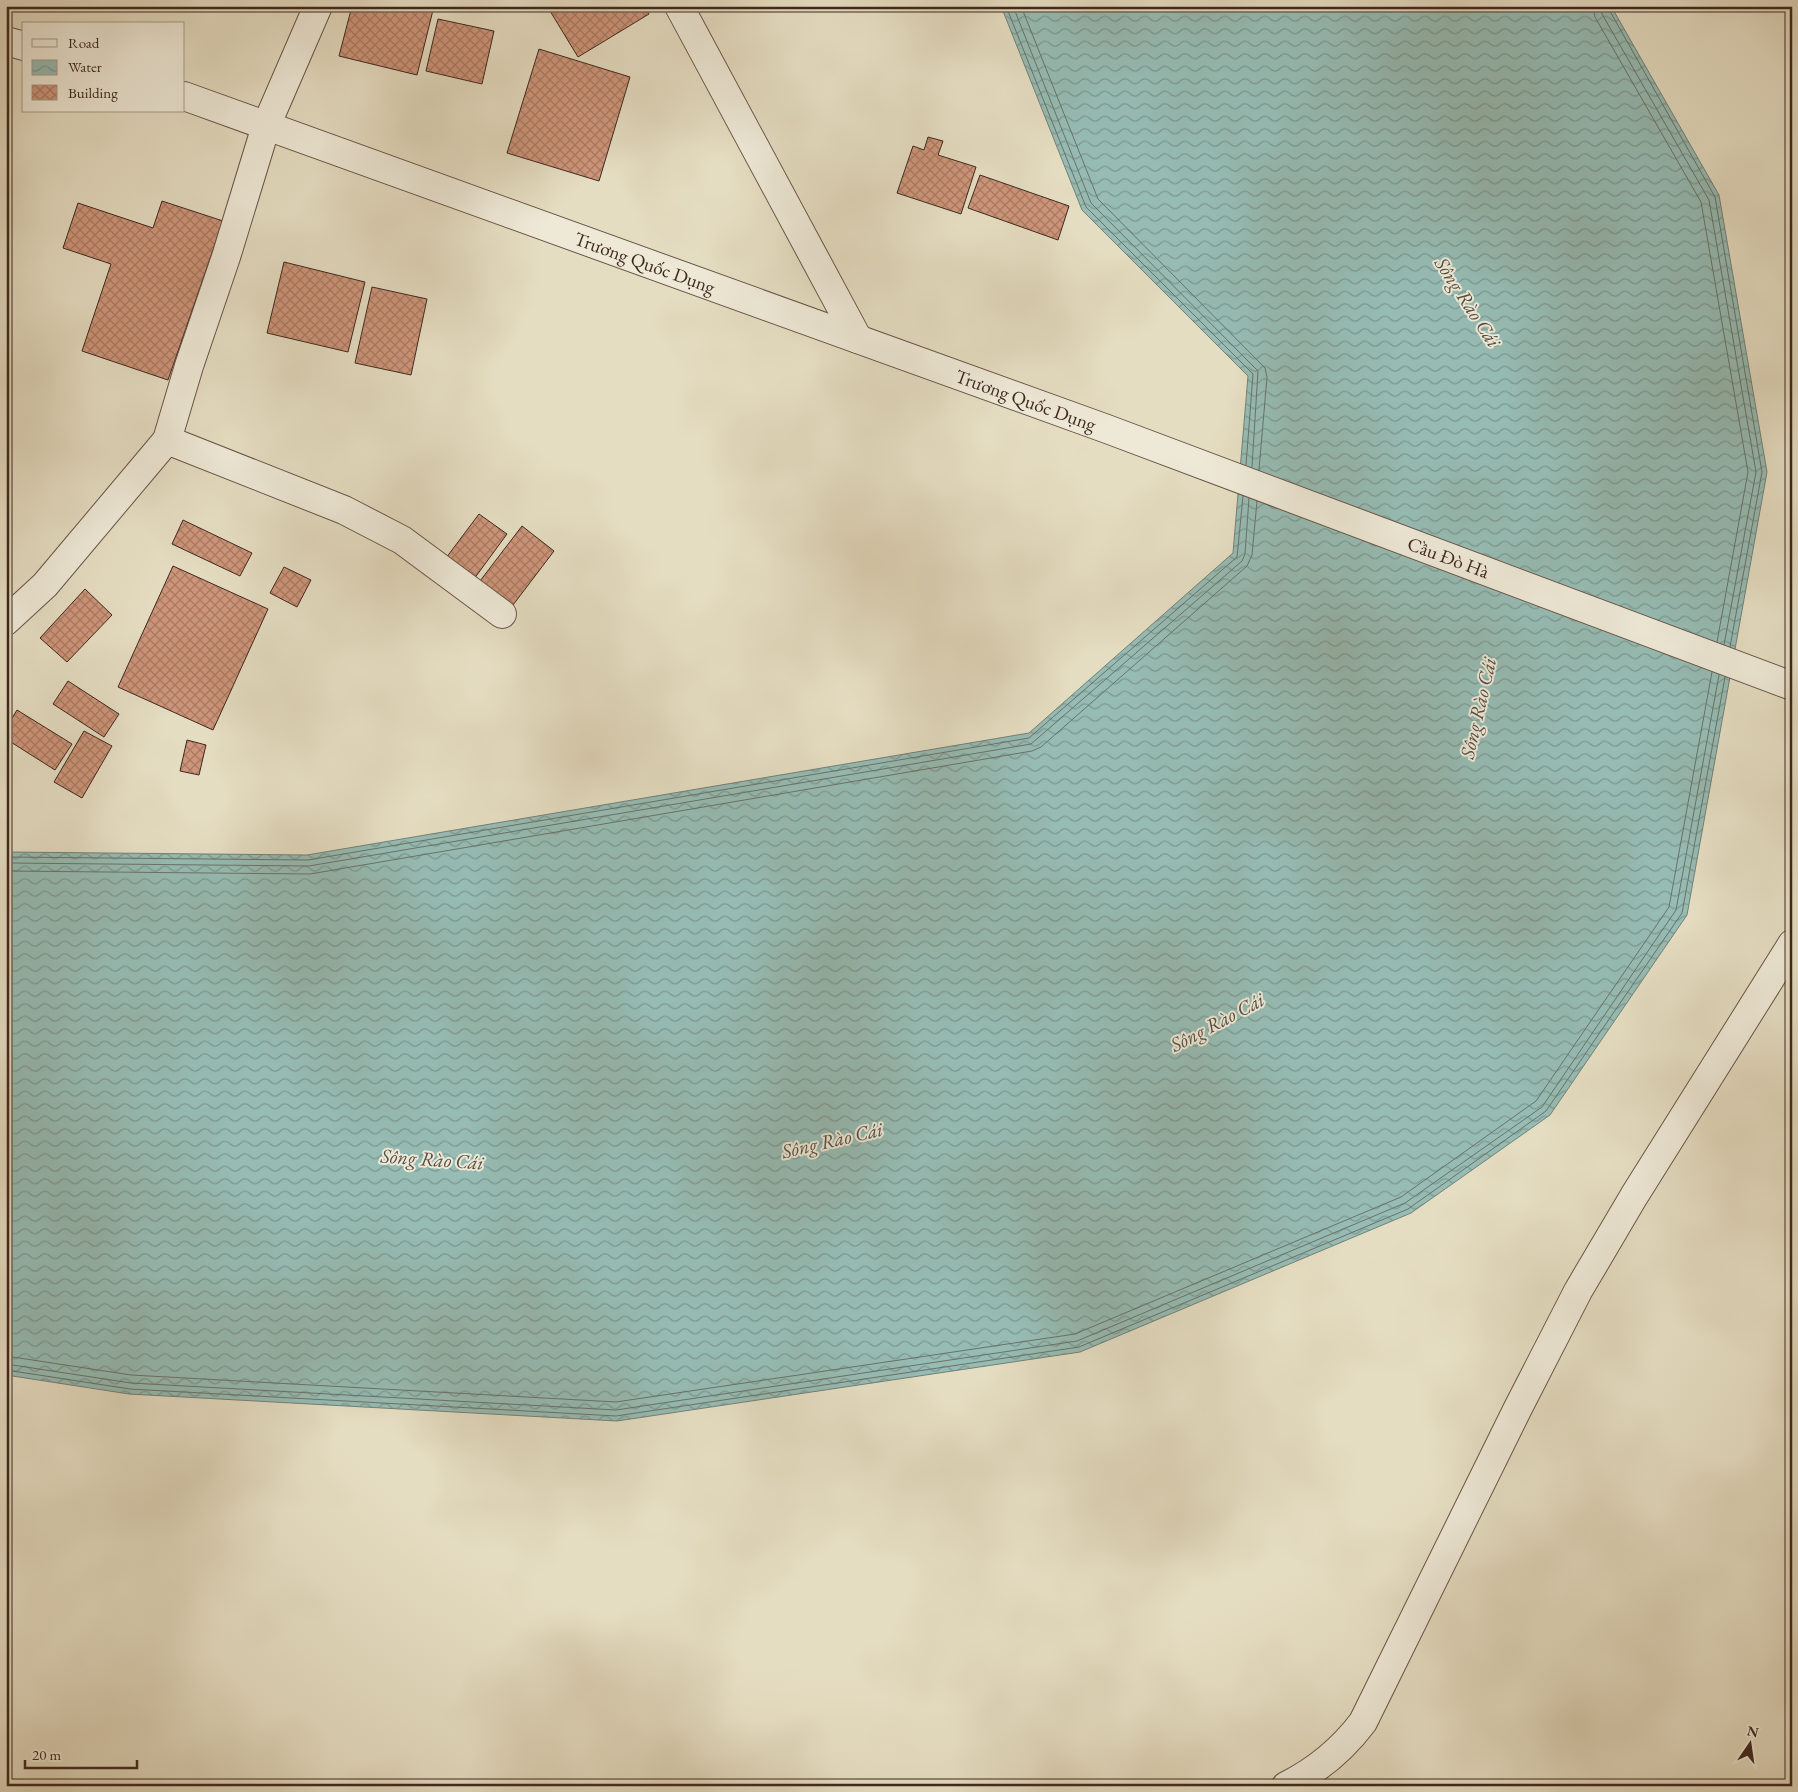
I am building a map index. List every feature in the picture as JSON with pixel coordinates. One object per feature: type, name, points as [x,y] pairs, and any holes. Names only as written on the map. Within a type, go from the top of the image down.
[{"type":"street","points":[[6,622],[44,584],[167,440],[188,366],[226,257],[266,126],[318,6]]},
{"type":"street","points":[[679,6],[858,339]]},
{"type":"street","points":[[6,41],[22,45]]},
{"type":"street","name":"Trương Quốc Dụng","points":[[185,96],[1107,429]]},
{"type":"street","name":"Cầu Đò Hà","points":[[1107,429],[1792,686]]},
{"type":"street","points":[[167,440],[344,510],[402,540],[502,614]]},
{"type":"street","points":[[1286,1786],[1312,1772],[1338,1752],[1363,1722],[1578,1291],[1634,1196],[1792,944]]},
{"type":"water","name":"Sông Rào Cái","points":[[1001,6],[1611,6],[1719,195],[1767,472],[1687,915],[1550,1115],[1411,1213],[1080,1352],[617,1421],[129,1394],[6,1375],[6,852],[307,855],[1029,733],[1233,553],[1248,376],[1082,210]]},
{"type":"building","points":[[352,6],[434,6],[417,75],[339,56]]},
{"type":"building","points":[[547,6],[644,6],[649,14],[578,57]]},
{"type":"building","points":[[438,19],[494,31],[482,84],[426,71]]},
{"type":"building","points":[[539,49],[630,77],[599,181],[507,153]]},
{"type":"building","points":[[928,137],[943,141],[938,155],[976,167],[961,214],[897,193],[913,146],[924,150]]},
{"type":"building","points":[[980,175],[1069,206],[1058,240],[968,208]]},
{"type":"building","points":[[162,201],[223,221],[168,380],[82,351],[111,264],[63,248],[78,203],[153,228]]},
{"type":"building","points":[[284,262],[365,282],[348,352],[267,333]]},
{"type":"building","points":[[372,287],[427,299],[411,375],[355,363]]},
{"type":"building","points":[[479,514],[507,534],[474,579],[446,558]]},
{"type":"building","points":[[183,520],[252,553],[240,576],[172,544]]},
{"type":"building","points":[[522,526],[554,551],[513,605],[480,581]]},
{"type":"building","points":[[173,566],[268,609],[213,730],[118,687]]},
{"type":"building","points":[[284,567],[311,580],[297,607],[270,593]]},
{"type":"building","points":[[85,589],[112,615],[67,662],[40,638]]},
{"type":"building","points":[[68,681],[119,714],[104,737],[53,704]]},
{"type":"building","points":[[17,710],[72,744],[55,770],[6,739],[6,728]]},
{"type":"building","points":[[84,731],[112,746],[82,798],[54,782]]},
{"type":"building","points":[[187,740],[206,745],[199,775],[180,771]]}]
